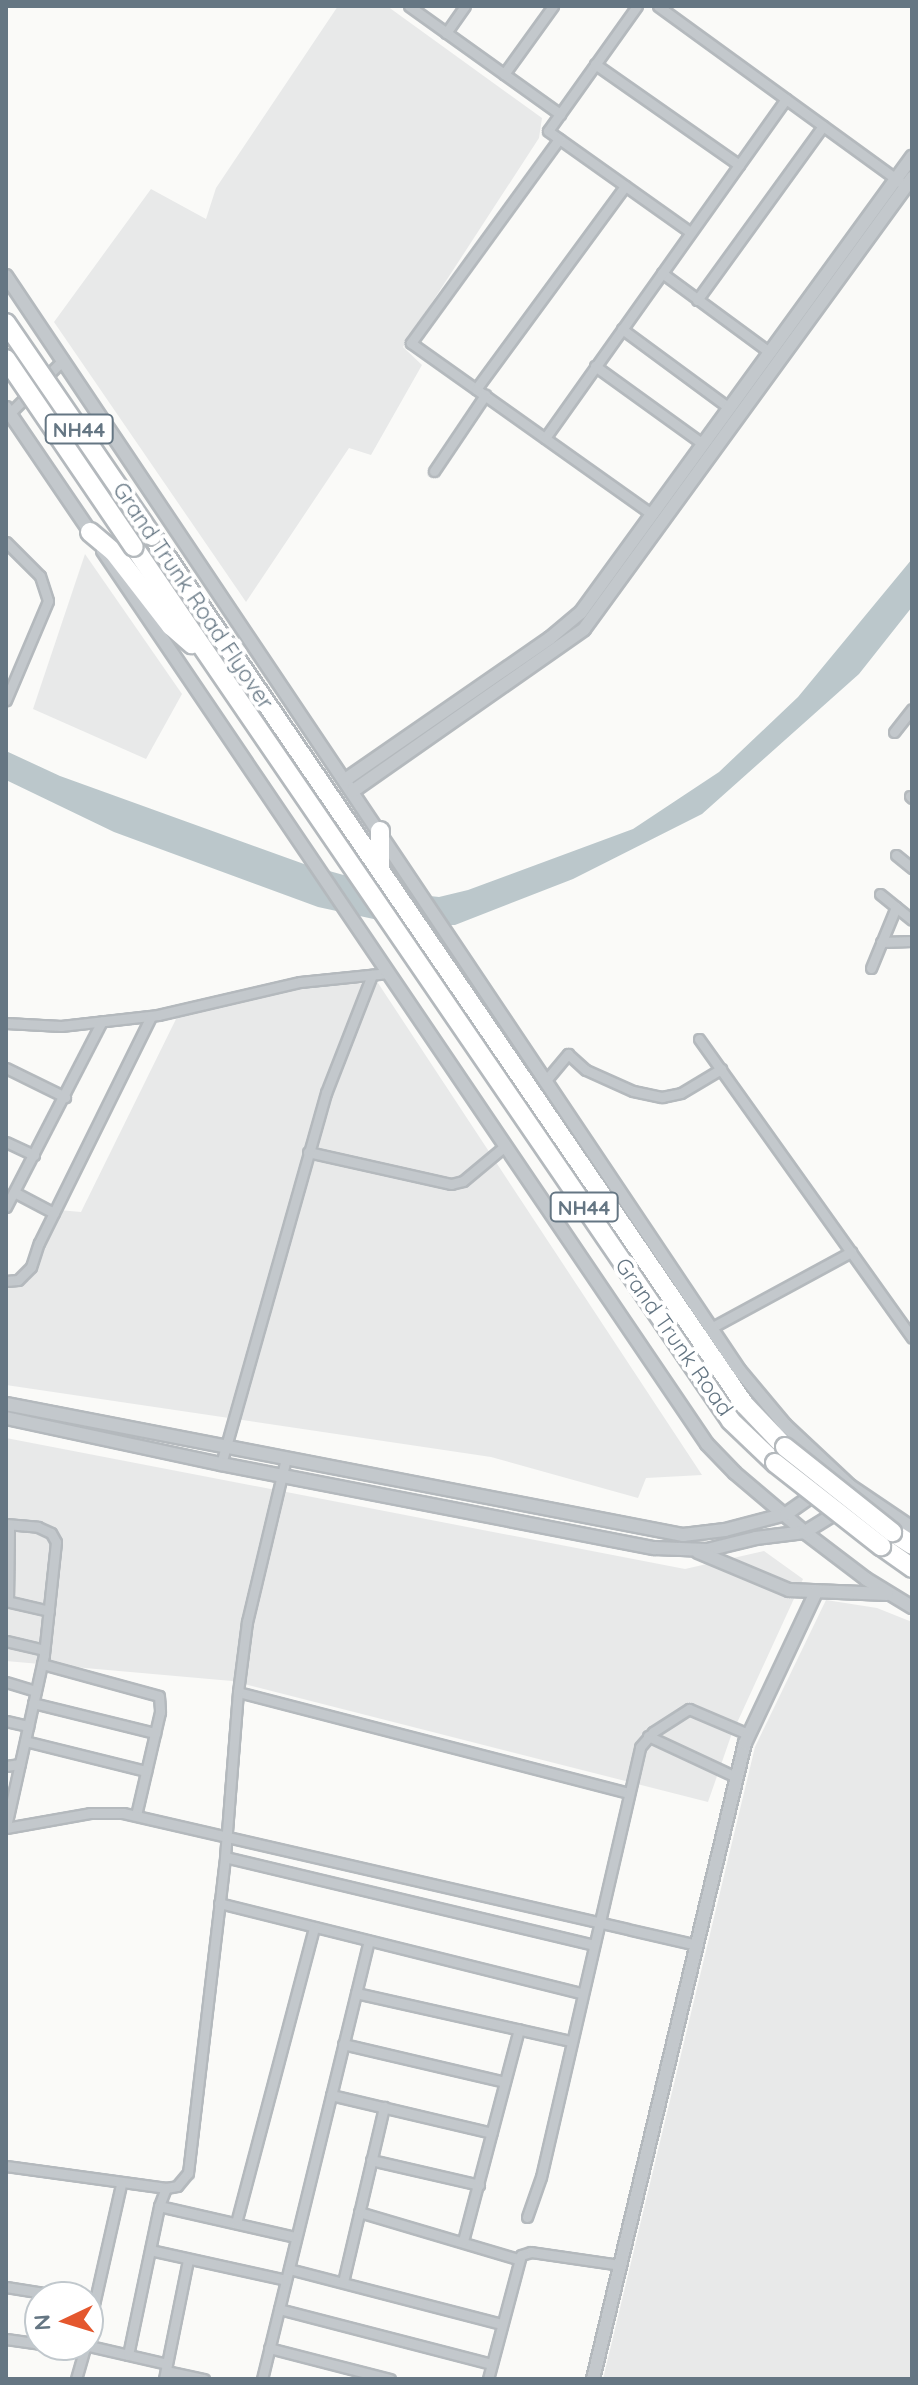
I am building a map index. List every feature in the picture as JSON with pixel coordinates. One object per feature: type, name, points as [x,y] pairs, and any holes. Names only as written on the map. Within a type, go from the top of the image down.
[{"type":"highway","name":"Grand Trunk Road Flyover","points":[[6,323],[380,869]]},
{"type":"highway","name":"Grand Trunk Road Flyover","points":[[6,359],[210,658]]},
{"type":"highway","points":[[90,532],[125,564],[171,626],[210,658]]},
{"type":"highway","name":"Grand Trunk Road","points":[[210,658],[731,1421],[775,1463],[912,1568]]},
{"type":"highway","points":[[380,831],[380,869]]},
{"type":"highway","name":"Grand Trunk Road","points":[[380,869],[744,1404],[785,1447],[912,1545]]},
{"type":"street","points":[[409,6],[560,114]]},
{"type":"street","points":[[446,33],[465,6]]},
{"type":"street","points":[[504,74],[553,6]]},
{"type":"street","points":[[637,6],[548,131],[690,232]]},
{"type":"street","points":[[658,6],[823,126],[905,181]]},
{"type":"street","points":[[595,64],[739,165]]},
{"type":"street","points":[[545,438],[786,99]]},
{"type":"street","points":[[697,300],[823,126]]},
{"type":"street","points":[[559,139],[411,343],[652,514]]},
{"type":"street","points":[[353,791],[584,629],[905,181],[912,157]]},
{"type":"street","points":[[345,780],[550,638],[581,612],[769,352],[905,181]]},
{"type":"street","points":[[434,471],[481,392],[625,186]]},
{"type":"street","points":[[662,273],[769,352]]},
{"type":"street","points":[[6,276],[547,1079],[709,1329],[762,1400],[839,1476],[912,1528]]},
{"type":"street","points":[[622,329],[729,408]]},
{"type":"street","points":[[63,360],[7,413],[707,1444],[735,1473],[805,1532],[912,1607]]},
{"type":"street","points":[[595,366],[703,444]]},
{"type":"street","points":[[6,542],[40,576],[48,601],[6,700]]},
{"type":"street","points":[[894,732],[912,709]]},
{"type":"street","points":[[896,855],[912,868]]},
{"type":"street","points":[[880,894],[912,920]]},
{"type":"street","points":[[871,968],[896,907]]},
{"type":"street","points":[[881,942],[912,941]]},
{"type":"street","points":[[6,1023],[61,1026],[151,1016],[300,982],[389,973]]},
{"type":"street","points":[[221,1464],[326,1093],[372,975]]},
{"type":"street","points":[[6,1281],[18,1280],[31,1267],[54,1213],[151,1016]]},
{"type":"street","points":[[6,1207],[102,1021]]},
{"type":"street","points":[[699,1039],[912,1338]]},
{"type":"street","points":[[547,1079],[568,1054],[586,1070],[633,1091],[662,1097],[681,1093],[721,1069]]},
{"type":"street","points":[[6,1068],[65,1097]]},
{"type":"street","points":[[6,1142],[34,1155]]},
{"type":"street","points":[[308,1152],[451,1184],[463,1181],[505,1146]]},
{"type":"street","points":[[14,1192],[54,1213]]},
{"type":"street","points":[[709,1329],[851,1252]]},
{"type":"street","points":[[6,1404],[688,1535],[725,1530],[786,1514],[839,1476]]},
{"type":"street","points":[[6,1418],[221,1464],[655,1548],[697,1551],[805,1532],[863,1496]]},
{"type":"street","points":[[6,2166],[166,2188],[177,2186],[188,2173],[225,1857],[238,1692],[247,1622],[286,1458]]},
{"type":"street","points":[[516,1522],[521,1504]]},
{"type":"street","points":[[49,1611],[7,1601],[8,1524],[38,1527],[54,1537],[49,1611],[42,1664],[25,1741],[11,1764],[6,1827],[90,1813],[136,1815],[697,1945]]},
{"type":"street","points":[[688,1535],[697,1551],[773,1586],[816,1592],[890,1594]]},
{"type":"street","points":[[593,2379],[748,1734],[816,1592]]},
{"type":"street","points":[[6,1641],[44,1650]]},
{"type":"street","points":[[42,1664],[156,1693],[161,1702],[136,1815]]},
{"type":"street","points":[[6,1682],[36,1691]]},
{"type":"street","points":[[238,1692],[628,1793]]},
{"type":"street","points":[[33,1703],[155,1733]]},
{"type":"street","points":[[527,2217],[541,2177],[637,1757],[648,1736],[689,1709],[748,1734]]},
{"type":"street","points":[[6,1721],[28,1726]]},
{"type":"street","points":[[648,1736],[736,1777]]},
{"type":"street","points":[[25,1741],[146,1771]]},
{"type":"street","points":[[225,1857],[593,1945]]},
{"type":"street","points":[[219,1903],[581,1993]]},
{"type":"street","points":[[236,2223],[314,1927]]},
{"type":"street","points":[[262,2379],[369,1941]]},
{"type":"street","points":[[356,1993],[570,2041]]},
{"type":"street","points":[[463,2241],[519,2029]]},
{"type":"street","points":[[343,2044],[505,2082]]},
{"type":"street","points":[[331,2095],[492,2133]]},
{"type":"street","points":[[343,2282],[384,2107]]},
{"type":"street","points":[[371,2160],[479,2185]]},
{"type":"street","points":[[99,2281],[121,2184]]},
{"type":"street","points":[[128,2355],[159,2206],[166,2188]]},
{"type":"street","points":[[159,2206],[295,2237]]},
{"type":"street","points":[[359,2212],[518,2259],[531,2252],[620,2265]]},
{"type":"street","points":[[150,2250],[188,2260],[343,2282],[501,2324]]},
{"type":"street","points":[[488,2379],[518,2259]]},
{"type":"street","points":[[166,2371],[188,2260]]},
{"type":"street","points":[[279,2309],[491,2364]]},
{"type":"street","points":[[269,2348],[390,2379]]},
{"type":"street","points":[[104,2351],[128,2355],[166,2371],[204,2379]]},
{"type":"shaded area","points":[[338,6],[387,6],[542,118],[539,138],[403,347],[422,365],[371,455],[349,448],[246,602],[54,322],[151,189],[206,219],[216,188]]},
{"type":"shaded area","points":[[85,554],[182,694],[146,759],[33,709]]},
{"type":"shaded area","points":[[912,559],[912,607],[859,674],[702,814],[573,879],[455,925],[406,926],[318,907],[114,832],[6,780],[6,751],[60,776],[304,864],[412,894],[439,897],[468,890],[633,829],[719,772],[798,697]]},
{"type":"shaded area","points":[[378,983],[702,1475],[646,1478],[638,1498],[491,1457],[6,1385],[6,1282],[29,1281],[59,1210],[81,1212],[177,1017],[310,986]]},
{"type":"shaded area","points":[[6,1438],[685,1569],[764,1551],[803,1579],[731,1736],[708,1802],[232,1681],[6,1661]]},
{"type":"shaded area","points":[[826,1600],[877,1608],[912,1622],[912,2379],[603,2379],[755,1747]]}]
